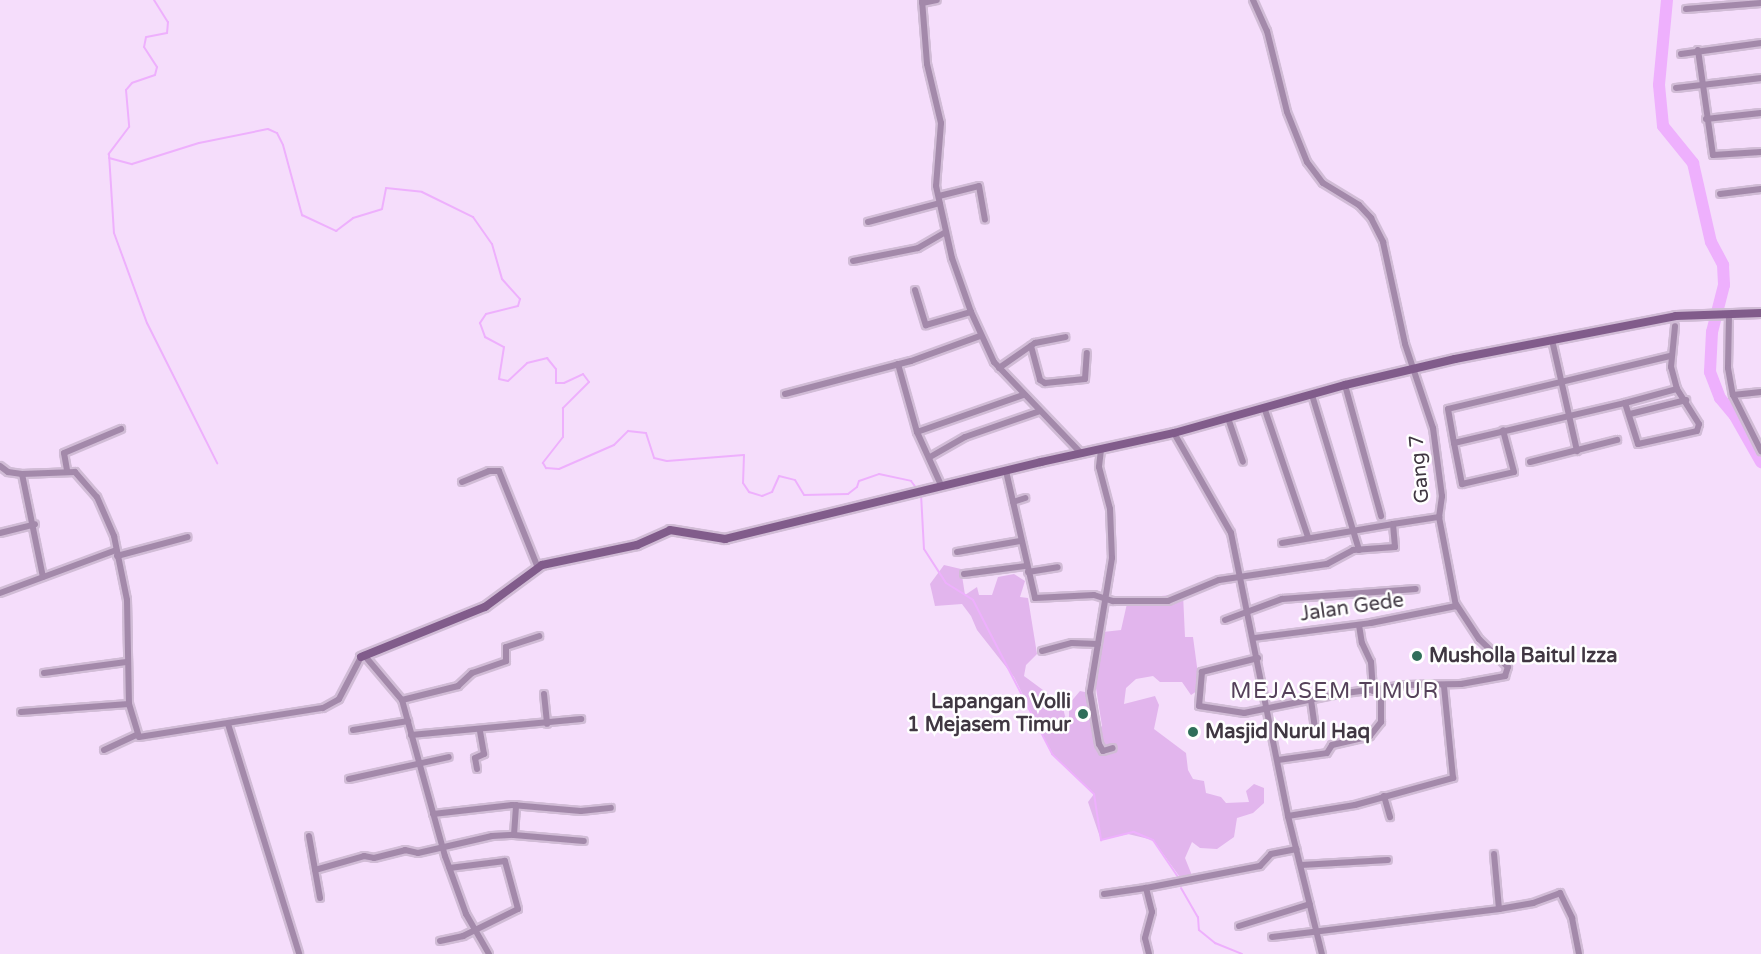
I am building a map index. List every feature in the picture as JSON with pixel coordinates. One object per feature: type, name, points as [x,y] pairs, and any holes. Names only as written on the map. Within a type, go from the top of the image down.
[{"type":"street","points":[[937,0],[922,2],[927,64],[941,123],[935,167],[946,232],[971,312],[980,336],[999,368],[1040,411],[1093,452],[1110,509],[1112,558],[1090,694],[1099,744],[1103,751],[1113,748]]},
{"type":"street","name":"Gang 7","points":[[1027,569],[1035,598],[1106,598],[1128,602],[1168,601],[1219,580],[1326,564],[1343,554],[1359,550],[1396,547],[1393,524],[1439,517],[1442,496],[1433,428],[1412,369],[1383,242],[1371,218],[1359,205],[1323,183],[1307,162],[1287,112],[1268,31],[1253,0]]},
{"type":"street","points":[[1720,0],[1721,8]]},
{"type":"street","points":[[1686,9],[1761,3]]},
{"type":"street","points":[[1681,54],[1761,43]]},
{"type":"street","points":[[1698,50],[1706,119],[1714,157],[1761,152]]},
{"type":"street","points":[[1676,88],[1761,78]]},
{"type":"street","points":[[1706,119],[1761,113]]},
{"type":"street","points":[[868,222],[979,186],[985,219]]},
{"type":"street","points":[[1720,194],[1761,189]]},
{"type":"street","points":[[853,261],[918,248],[946,232]]},
{"type":"street","points":[[915,290],[926,326],[971,312]]},
{"type":"street","points":[[104,750],[136,735],[144,737],[330,705],[339,699],[362,656],[405,642],[485,607],[538,568],[637,545],[670,530],[725,539],[1006,471],[1174,434],[1264,407],[1412,369],[1676,316],[1761,313]]},
{"type":"street","points":[[1725,315],[1728,369],[1733,395],[1758,437],[1761,451]]},
{"type":"street","points":[[1625,403],[1638,444],[1697,431],[1699,424],[1677,389],[1670,356],[1675,326]]},
{"type":"street","points":[[785,394],[898,364],[980,336]]},
{"type":"street","points":[[999,368],[1031,346],[1065,337]]},
{"type":"street","points":[[1552,340],[1577,451]]},
{"type":"street","points":[[1031,346],[1040,380],[1045,383],[1085,379],[1087,353]]},
{"type":"street","points":[[1503,430],[1514,474],[1462,484],[1448,409],[1670,356]]},
{"type":"street","points":[[898,364],[917,432],[942,487]]},
{"type":"street","points":[[1345,385],[1381,516]]},
{"type":"street","points":[[1454,443],[1677,389]]},
{"type":"street","points":[[1733,395],[1761,392]]},
{"type":"street","points":[[917,432],[1023,395]]},
{"type":"street","points":[[1312,395],[1359,550]]},
{"type":"street","points":[[1630,414],[1686,400]]},
{"type":"street","points":[[1264,407],[1307,533]]},
{"type":"street","points":[[930,457],[956,441],[1040,411]]},
{"type":"street","points":[[1228,418],[1243,462]]},
{"type":"street","points":[[67,470],[64,453],[121,429]]},
{"type":"street","points":[[1174,434],[1226,521],[1243,576],[1247,612],[1288,816],[1322,954]]},
{"type":"street","points":[[1530,462],[1617,440]]},
{"type":"street","points":[[0,466],[8,472],[22,474],[67,470],[80,474],[97,497],[117,553],[127,600],[126,662],[129,704],[136,735]]},
{"type":"street","points":[[462,482],[489,471],[501,474],[538,568]]},
{"type":"street","points":[[1006,471],[1027,569]]},
{"type":"street","points":[[22,474],[35,524],[43,577]]},
{"type":"street","points":[[1013,502],[1025,498]]},
{"type":"street","points":[[1258,658],[1202,672],[1199,705],[1244,713],[1406,685],[1444,686],[1501,677],[1507,673],[1508,666],[1479,639],[1455,606],[1439,517]]},
{"type":"street","points":[[0,533],[35,524]]},
{"type":"street","points":[[1282,543],[1307,533],[1354,531],[1393,524]]},
{"type":"street","points":[[0,593],[117,553],[188,537]]},
{"type":"street","points":[[957,552],[1020,541]]},
{"type":"street","points":[[964,574],[1058,567]]},
{"type":"street","points":[[1225,620],[1282,599],[1416,589]]},
{"type":"street","name":"Jalan Gede","points":[[1254,638],[1359,625],[1455,606]]},
{"type":"street","points":[[1359,625],[1362,643],[1371,662],[1373,691]]},
{"type":"street","points":[[402,700],[458,686],[476,670],[506,661],[506,647],[539,636]]},
{"type":"street","points":[[1042,651],[1072,644],[1098,644]]},
{"type":"street","points":[[362,656],[402,700],[441,845],[466,915],[489,954]]},
{"type":"street","points":[[44,673],[126,662]]},
{"type":"street","points":[[1288,816],[1440,783],[1454,776],[1444,686]]},
{"type":"street","points":[[1278,760],[1327,753],[1332,745],[1370,736],[1381,722],[1381,690]]},
{"type":"street","points":[[544,694],[547,724]]},
{"type":"street","points":[[1311,700],[1315,730]]},
{"type":"street","points":[[21,712],[129,704]]},
{"type":"street","points":[[411,735],[581,719]]},
{"type":"street","points":[[353,730],[408,721]]},
{"type":"street","points":[[228,724],[299,954]]},
{"type":"street","points":[[477,769],[475,758],[484,754],[480,730]]},
{"type":"street","points":[[348,778],[449,757]]},
{"type":"street","points":[[1384,796],[1390,817]]},
{"type":"street","points":[[434,814],[516,805],[581,810],[611,808]]},
{"type":"street","points":[[514,834],[516,805]]},
{"type":"street","points":[[315,870],[364,856],[374,858],[405,850],[418,853],[441,845],[514,834],[584,841]]},
{"type":"street","points":[[309,836],[320,898]]},
{"type":"street","points":[[1104,894],[1262,865],[1271,854],[1297,849]]},
{"type":"street","points":[[1494,854],[1499,909]]},
{"type":"street","points":[[1301,865],[1388,860]]},
{"type":"street","points":[[440,941],[517,911],[507,862],[449,868]]},
{"type":"street","points":[[1146,888],[1152,912],[1144,938],[1149,954]]},
{"type":"street","points":[[1272,937],[1499,909],[1563,894],[1580,954]]},
{"type":"street","points":[[1239,926],[1310,904]]},
{"type":"shaded area","points":[[944,565],[961,569],[965,595],[977,587],[979,595],[992,595],[998,577],[1014,574],[1025,581],[1020,597],[1028,598],[1037,654],[1026,665],[1024,676],[1062,704],[1069,732],[1069,704],[1080,691],[1094,694],[1095,732],[1102,726],[1095,682],[1086,683],[1089,667],[1097,664],[1103,632],[1121,630],[1128,599],[1183,594],[1185,637],[1193,637],[1200,689],[1191,695],[1182,682],[1160,682],[1153,676],[1136,679],[1126,688],[1124,704],[1155,696],[1159,705],[1154,729],[1186,753],[1188,770],[1193,779],[1204,781],[1206,793],[1221,797],[1226,803],[1249,802],[1246,791],[1254,784],[1264,788],[1264,803],[1253,813],[1237,818],[1234,837],[1217,849],[1200,848],[1192,842],[1185,858],[1193,878],[1182,880],[1153,840],[1128,834],[1101,840],[1088,802],[1094,794],[1052,754],[1014,677],[977,630],[971,616],[962,604],[935,606],[930,584]]},
{"type":"waterway","points":[[154,0],[168,22],[167,33],[146,37],[144,47],[157,67],[155,75],[132,83],[126,90],[129,127],[109,154],[114,233],[147,323],[217,463]]},
{"type":"waterway","points":[[1667,0],[1659,85],[1663,126],[1693,163],[1711,242],[1723,265],[1724,285],[1712,332],[1710,372],[1720,398],[1735,416],[1761,462]]},
{"type":"waterway","points":[[109,158],[132,164],[199,143],[268,129],[277,133],[283,145],[302,215],[336,231],[353,218],[382,209],[386,188],[422,192],[473,217],[492,244],[502,279],[520,299],[518,306],[486,314],[480,323],[485,337],[504,347],[499,379],[508,381],[527,363],[547,358],[556,369],[556,383],[564,383],[583,374],[589,382],[563,408],[563,437],[543,463],[546,468],[559,469],[614,445],[628,431],[646,433],[654,458],[667,461],[744,455],[743,483],[749,492],[762,496],[772,492],[779,476],[795,480],[804,495],[848,494],[857,487],[859,481],[879,474],[911,481],[917,489]]},
{"type":"waterway","points":[[921,494],[924,549],[946,583],[973,600],[1052,754],[1094,794],[1101,840],[1134,832],[1153,840],[1178,877]]},
{"type":"waterway","points":[[1181,888],[1198,917],[1199,930],[1215,943],[1242,954]]},
{"type":"place","name":"Musholla Baitul Izza","points":[[1417,656]]},
{"type":"place","name":"Lapangan Volli 1 Mejasem Timur","points":[[1083,714]]},
{"type":"place","name":"Masjid Nurul Haq","points":[[1193,732]]},
{"type":"district","name":"MEJASEM TIMUR","points":[[1335,692]]}]
